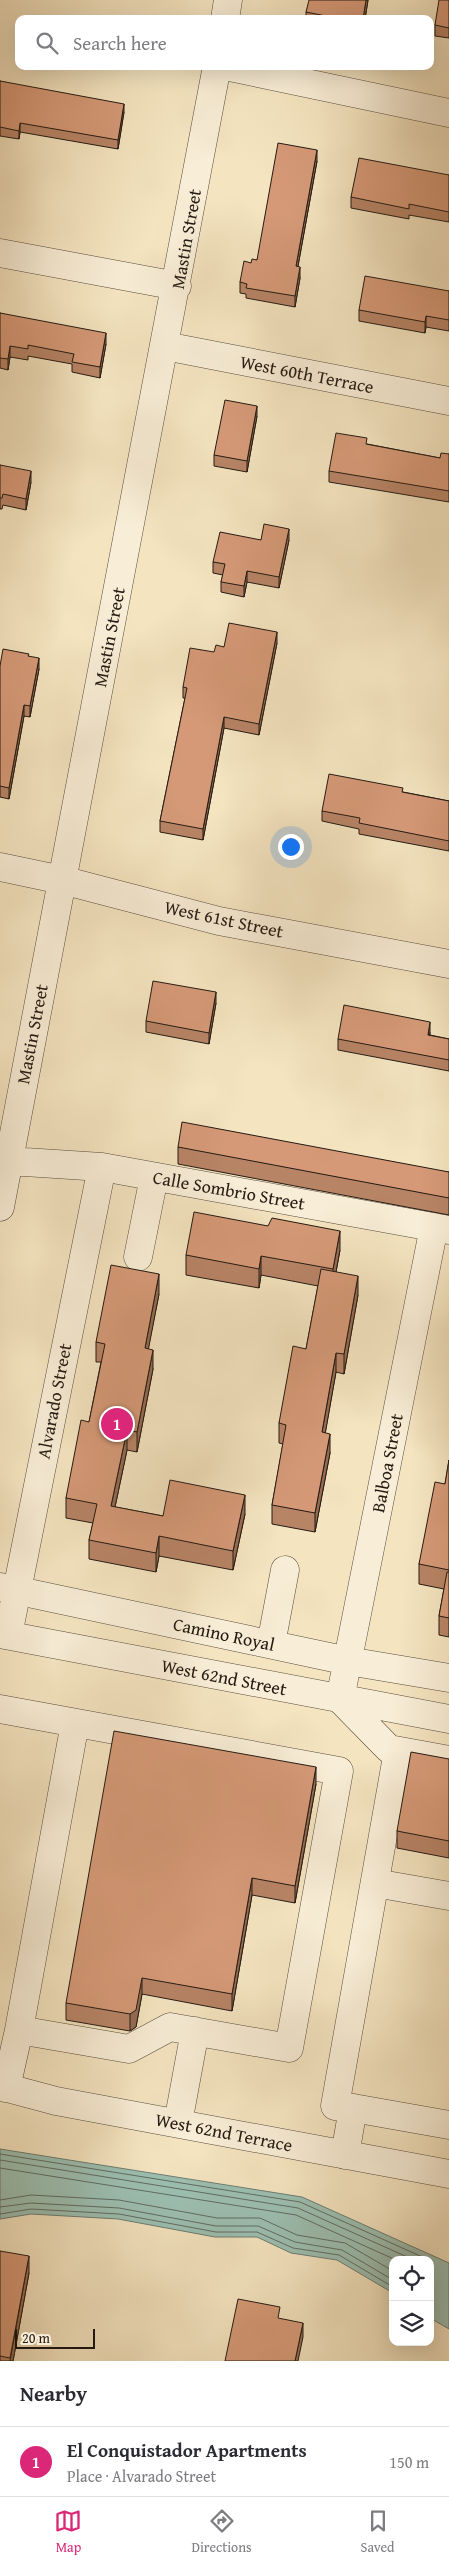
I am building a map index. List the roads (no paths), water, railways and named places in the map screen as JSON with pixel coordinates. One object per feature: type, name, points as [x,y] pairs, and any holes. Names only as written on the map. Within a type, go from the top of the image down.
[{"type":"street","points":[[226,15],[228,0]]},
{"type":"street","name":"Mastin Street","points":[[0,1207],[166,346],[216,70]]},
{"type":"street","points":[[244,70],[449,113]]},
{"type":"street","points":[[0,252],[177,286]]},
{"type":"street","name":"West 60th Terrace","points":[[166,346],[449,401]]},
{"type":"street","name":"West 61st Street","points":[[0,867],[62,880],[219,921],[449,964]]},
{"type":"street","name":"Calle Sombrio Street","points":[[8,1161],[102,1167],[442,1228]]},
{"type":"street","name":"Alvarado Street","points":[[4,1635],[8,1589],[102,1167]]},
{"type":"street","points":[[138,1256],[154,1177]]},
{"type":"street","name":"Balboa Street","points":[[340,1699],[442,1228]]},
{"type":"street","points":[[271,1644],[285,1570]]},
{"type":"street","name":"Camino Royal","points":[[8,1589],[348,1661],[449,1678]]},
{"type":"street","name":"West 62nd Street","points":[[4,1635],[449,1719]]},
{"type":"street","points":[[340,1699],[389,1749],[449,1760]]},
{"type":"street","points":[[0,1709],[339,1771],[289,2048],[170,2027],[129,2048],[19,2030]]},
{"type":"street","points":[[3,2087],[19,2030],[75,1723]]},
{"type":"street","points":[[398,1751],[335,2106],[449,2125]]},
{"type":"street","points":[[375,1882],[449,1896]]},
{"type":"street","points":[[178,2123],[195,2031]]},
{"type":"street","name":"West 62nd Terrace","points":[[3,2087],[56,2101],[449,2174]]},
{"type":"street","points":[[345,2154],[353,2108]]},
{"type":"water","points":[[0,2149],[302,2197],[433,2256],[389,2256],[389,2291],[337,2260],[291,2253],[257,2237],[215,2237],[118,2219],[31,2214],[0,2219]]},
{"type":"water","points":[[434,2256],[449,2263],[449,2329],[434,2320]]},
{"type":"place","name":"El Conquistador Apartments","points":[[117,1424]]}]
